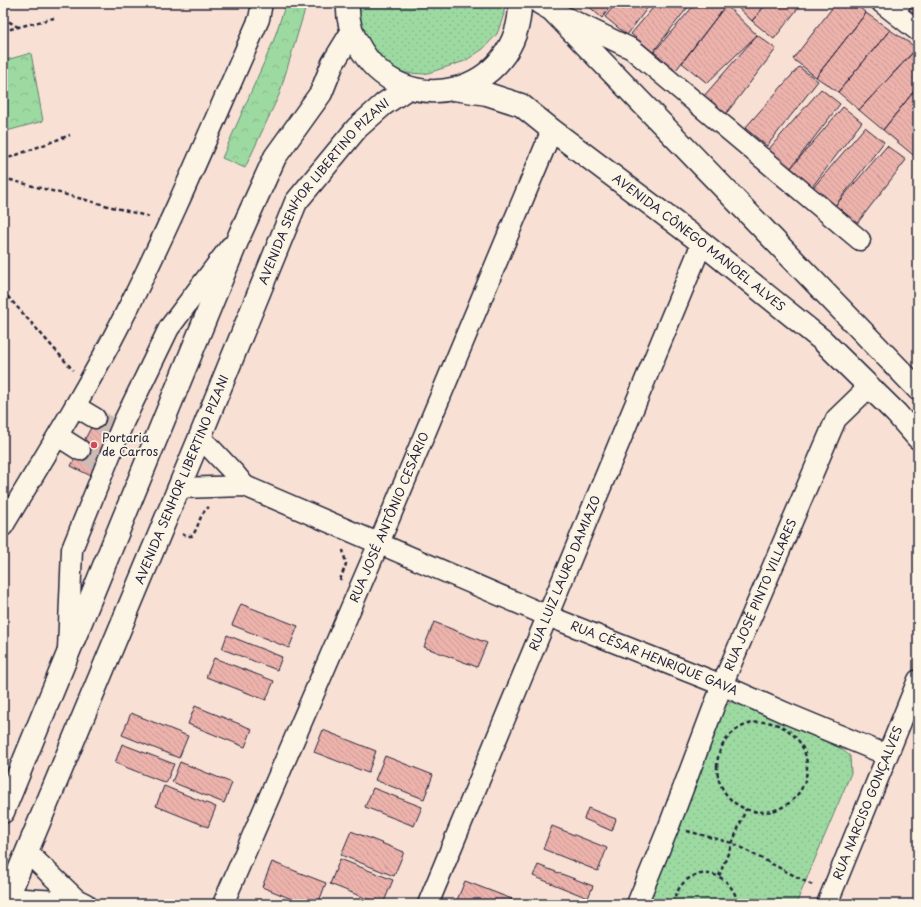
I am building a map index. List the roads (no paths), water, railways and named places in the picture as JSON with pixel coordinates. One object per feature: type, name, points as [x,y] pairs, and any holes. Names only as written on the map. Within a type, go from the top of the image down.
[{"type":"street","points":[[3,526],[58,436],[120,325],[170,222],[259,19],[262,3]]},
{"type":"street","points":[[348,3],[352,32],[364,56],[384,75],[408,88],[431,92],[454,89],[478,80],[498,64],[513,42],[520,18],[520,3]]},
{"type":"street","points":[[546,6],[632,49],[860,240]]},
{"type":"street","points":[[546,6],[918,389]]},
{"type":"street","points":[[895,7],[918,31]]},
{"type":"street","points":[[3,812],[240,234],[274,157],[321,93],[333,63],[352,32]]},
{"type":"street","name":"AVENIDA SENHOR LIBERTINO PIZANI","points":[[6,901],[179,488],[296,202],[357,128],[384,104],[408,88]]},
{"type":"street","name":"AVENIDA CÔNEGO MANOEL ALVES","points":[[454,89],[487,94],[521,105],[702,243],[822,340],[896,413],[918,438]]},
{"type":"street","name":"RUA JOSÉ ANTÔNIO CESÁRIO","points":[[223,904],[379,543],[552,130]]},
{"type":"street","points":[[67,658],[72,549],[102,464],[169,328],[240,234]]},
{"type":"street","name":"RUA LUIZ LAURO DAMIAZO","points":[[428,904],[702,243]]},
{"type":"street","name":"RUA JOSÉ PINTO VILLARES","points":[[637,904],[669,826],[722,685],[836,420],[869,387]]},
{"type":"street","points":[[75,406],[95,418]]},
{"type":"street","points":[[58,436],[80,450]]},
{"type":"street","name":"RUA CÉSAR HENRIQUE GAVA","points":[[200,437],[245,486]]},
{"type":"street","name":"RUA CÉSAR HENRIQUE GAVA","points":[[179,488],[245,486],[548,616],[722,685],[887,755]]},
{"type":"street","name":"RUA NARCISO GONÇALVES","points":[[828,899],[918,680]]},
{"type":"street","points":[[27,852],[81,902]]},
{"type":"street","points":[[6,901],[81,902]]},
{"type":"tunnel","points":[[95,418],[115,430]]},
{"type":"tunnel","points":[[80,450],[99,462]]},
{"type":"place","name":"Portaria de Carros","points":[[94,445]]}]
